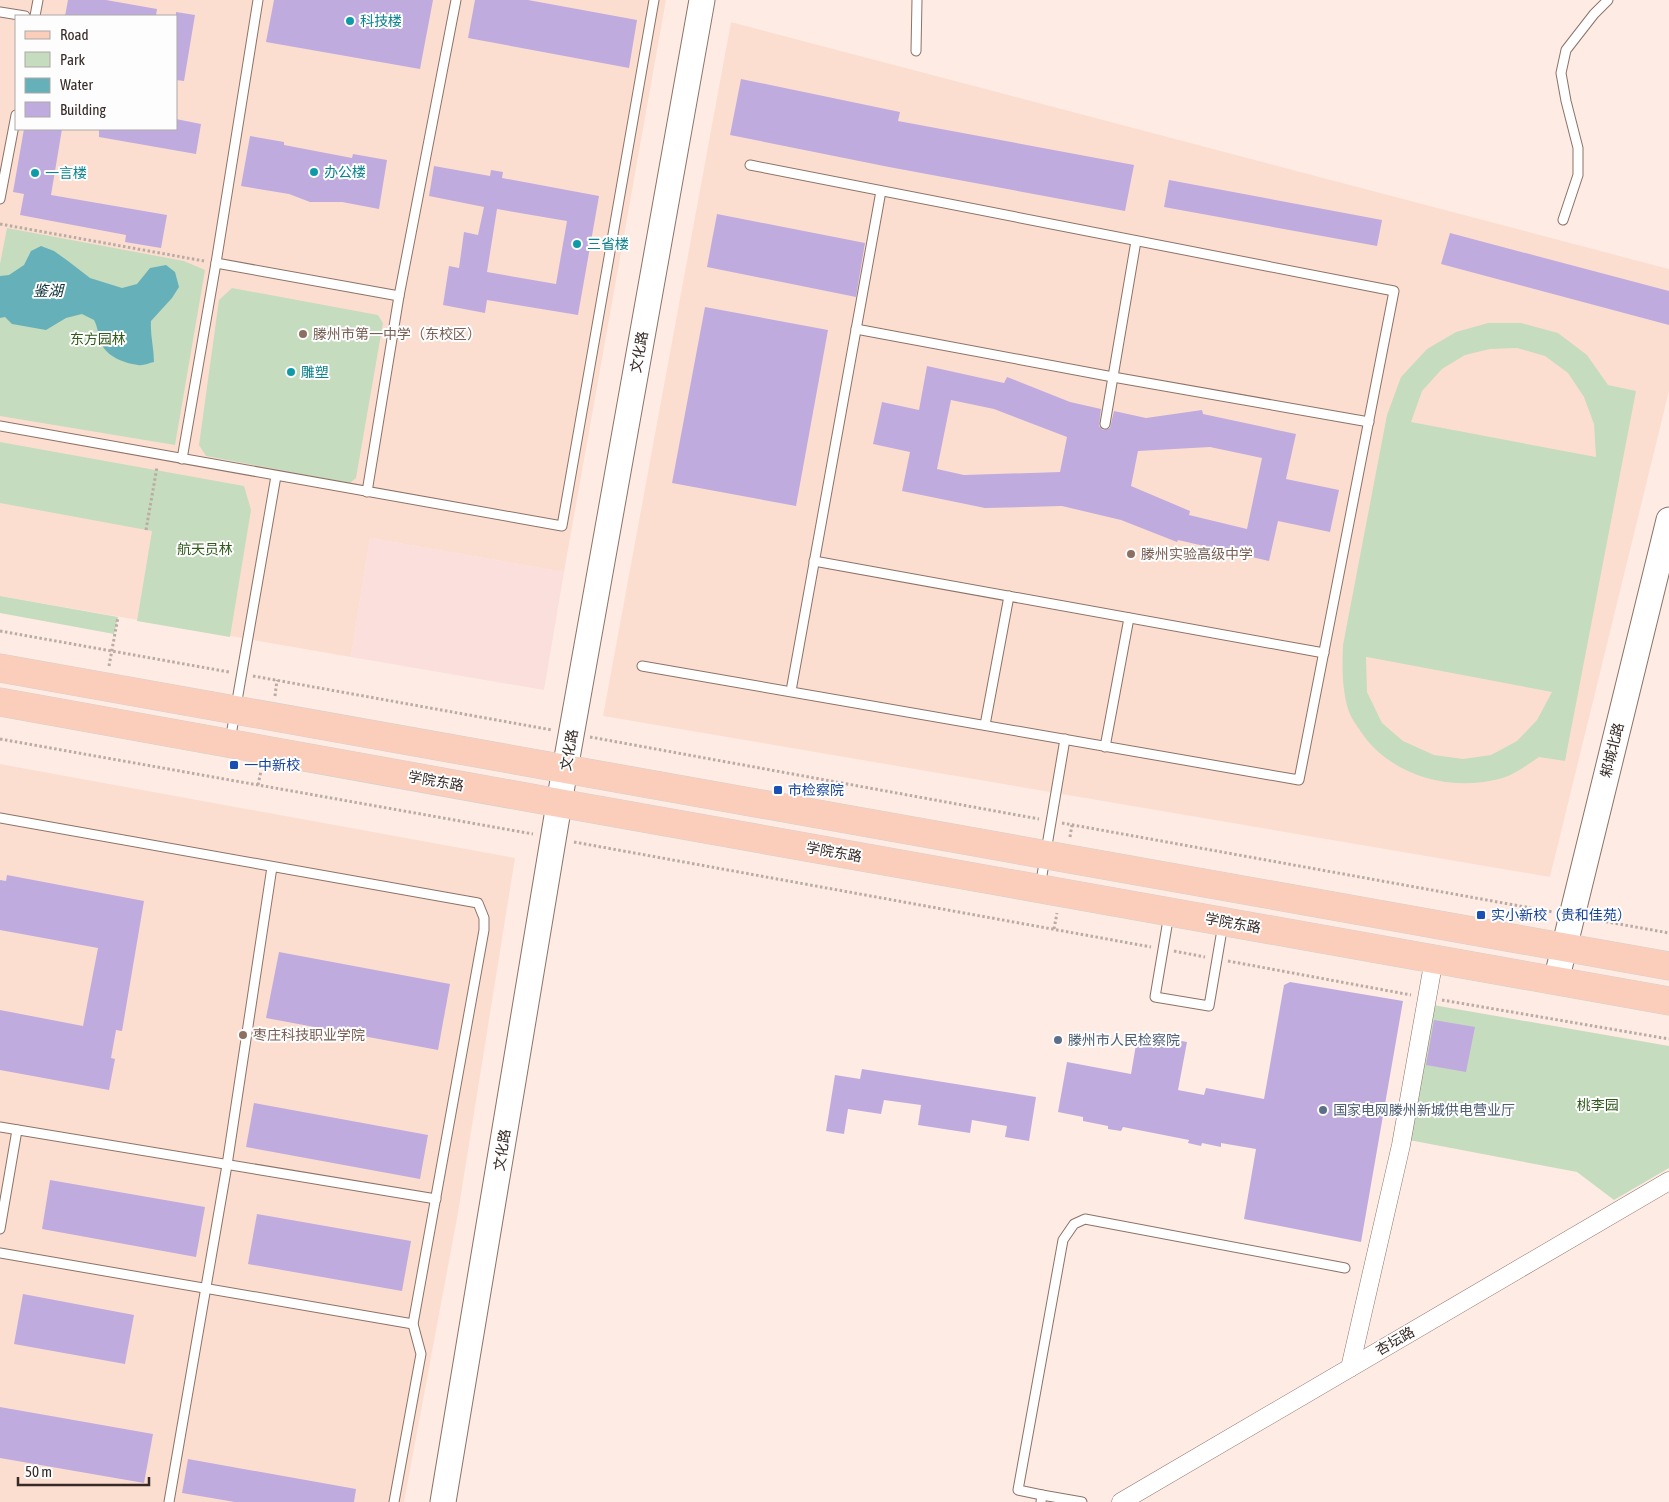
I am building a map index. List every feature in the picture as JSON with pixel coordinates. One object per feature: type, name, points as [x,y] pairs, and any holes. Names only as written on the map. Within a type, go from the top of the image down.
[{"type":"main road","points":[[0,668],[1669,966]]},
{"type":"main road","name":"学院东路","points":[[0,702],[1669,1001]]},
{"type":"street","name":"文化路","points":[[443,1502],[560,803],[702,0]]},
{"type":"street","name":"邾城北路","points":[[1556,981],[1669,520]]},
{"type":"street","points":[[1350,1368],[1401,1145],[1434,959]]},
{"type":"street","name":"杏坛路","points":[[1121,1502],[1669,1181]]},
{"type":"lane","points":[[35,15],[38,0]]},
{"type":"lane","points":[[182,459],[216,263],[258,0]]},
{"type":"lane","points":[[367,492],[399,296],[456,0]]},
{"type":"lane","points":[[0,426],[562,526],[654,0]]},
{"type":"lane","points":[[916,51],[917,0]]},
{"type":"lane","points":[[1563,220],[1578,175],[1578,148],[1561,72],[1566,50],[1594,14],[1608,0]]},
{"type":"lane","points":[[0,12],[19,15]]},
{"type":"lane","points":[[0,199],[15,120]]},
{"type":"lane","points":[[642,666],[1299,780],[1394,291],[750,165]]},
{"type":"lane","points":[[791,691],[881,191]]},
{"type":"lane","points":[[1105,424],[1136,241]]},
{"type":"lane","points":[[216,263],[399,296]]},
{"type":"lane","points":[[856,329],[1369,422]]},
{"type":"lane","points":[[230,744],[276,476]]},
{"type":"lane","points":[[814,561],[1324,653]]},
{"type":"lane","points":[[985,725],[1009,596]]},
{"type":"lane","points":[[1106,747],[1129,618]]},
{"type":"lane","points":[[1040,888],[1065,739]]},
{"type":"lane","points":[[0,818],[478,903],[484,918],[484,930],[414,1324],[421,1354],[394,1502]]},
{"type":"lane","points":[[169,1502],[227,1165],[272,867]]},
{"type":"lane","points":[[1169,911],[1155,997],[1209,1006],[1224,921]]},
{"type":"lane","points":[[0,1127],[436,1199]]},
{"type":"lane","points":[[0,1229],[17,1130]]},
{"type":"lane","points":[[1082,1502],[1042,1499],[1018,1490],[1063,1240],[1074,1224],[1084,1219],[1346,1268]]},
{"type":"lane","points":[[0,1253],[414,1324]]},
{"type":"path","points":[[0,224],[216,263]]},
{"type":"path","points":[[146,530],[159,454]]},
{"type":"path","points":[[106,686],[118,617]]},
{"type":"path","points":[[0,630],[1669,933]]},
{"type":"path","points":[[0,739],[1669,1039]]},
{"type":"shaded area","name":"滕州市第一中学（东校区）","points":[[0,0],[666,0],[564,572],[370,538],[351,657],[0,596]]},
{"type":"shaded area","name":"滕州实验高级中学","points":[[731,22],[1669,269],[1669,391],[1550,877],[603,716]]},
{"type":"shaded area","points":[[370,538],[564,572],[544,690],[351,657]]},
{"type":"shaded area","name":"枣庄科技职业学院","points":[[0,764],[515,858],[458,1213],[404,1502],[0,1502]]},
{"type":"green space","name":"东方园林","points":[[7,228],[184,261],[205,270],[175,445],[0,416],[0,264]]},
{"type":"green space","points":[[232,288],[378,315],[383,323],[356,478],[350,483],[206,456],[199,445],[219,300]]},
{"type":"green space","points":[[1488,323],[1521,323],[1558,333],[1587,355],[1608,385],[1636,391],[1565,761],[1539,757],[1504,778],[1460,783],[1440,781],[1421,776],[1386,758],[1371,745],[1349,712],[1343,669],[1343,645],[1387,415],[1401,377],[1427,349],[1456,332]],"holes":[[[1517,348],[1545,356],[1568,373],[1584,397],[1594,424],[1596,457],[1411,422],[1422,391],[1442,369],[1465,355],[1490,349]],[[1367,657],[1552,692],[1537,720],[1517,741],[1491,755],[1463,759],[1434,755],[1403,741],[1382,723],[1367,692]]]},
{"type":"green space","name":"航天员林","points":[[0,442],[244,486],[251,510],[230,637],[137,621],[152,531],[0,503]]},
{"type":"green space","points":[[0,596],[118,617],[114,634],[0,613]]},
{"type":"green space","name":"桃李园","points":[[1433,1005],[1669,1046],[1669,1168],[1614,1200],[1577,1172],[1409,1140]]},
{"type":"water","name":"鉴湖","points":[[41,246],[54,251],[90,278],[122,288],[137,284],[150,268],[166,265],[175,272],[179,287],[172,298],[151,321],[154,362],[138,365],[127,363],[112,356],[101,343],[94,320],[82,314],[66,318],[46,330],[12,324],[5,317],[0,318],[0,276],[9,275],[24,265],[31,251]]},
{"type":"building","points":[[68,0],[106,0],[157,9],[156,15],[65,15]]},
{"type":"building","name":"科技楼","points":[[274,0],[433,0],[420,69],[266,42]]},
{"type":"building","points":[[475,0],[528,0],[637,20],[629,68],[468,38]]},
{"type":"building","points":[[176,12],[195,15],[184,81],[178,80],[178,15],[176,15]]},
{"type":"building","points":[[741,79],[900,112],[898,121],[1134,165],[1125,211],[730,135]]},
{"type":"building","points":[[178,119],[201,124],[196,154],[99,137],[99,130],[178,130]]},
{"type":"building","name":"一言楼","points":[[24,130],[62,130],[51,195],[167,215],[161,248],[125,242],[126,235],[20,215],[24,194],[13,192]]},
{"type":"building","name":"办公楼","points":[[250,136],[284,142],[284,145],[352,158],[353,154],[387,160],[379,209],[342,202],[310,202],[289,194],[241,186]]},
{"type":"building","name":"三省楼","points":[[434,166],[490,176],[491,170],[503,172],[502,178],[599,196],[578,315],[487,300],[485,313],[443,305],[449,266],[459,268],[464,232],[478,235],[484,207],[429,196]],"holes":[[[497,209],[567,221],[556,284],[487,272]]]},
{"type":"building","points":[[1169,180],[1382,220],[1377,246],[1164,207]]},
{"type":"building","points":[[717,214],[865,243],[856,297],[707,267]]},
{"type":"building","points":[[1450,233],[1669,291],[1669,325],[1441,264]]},
{"type":"building","points":[[705,307],[828,330],[796,506],[672,483]]},
{"type":"building","points":[[927,366],[1004,383],[1007,377],[1070,402],[1101,409],[1099,426],[1103,430],[1110,428],[1114,411],[1146,418],[1202,410],[1203,414],[1296,434],[1286,479],[1339,490],[1330,532],[1278,521],[1269,561],[1178,540],[1177,542],[1121,520],[1062,506],[985,508],[902,491],[910,452],[873,444],[882,402],[919,410]],"holes":[[[951,400],[994,409],[1067,437],[1060,472],[964,475],[937,469]],[[1210,447],[1262,458],[1247,529],[1189,515],[1190,511],[1131,486],[1138,451]]]},
{"type":"building","points":[[7,875],[144,901],[122,1031],[116,1030],[111,1058],[115,1059],[109,1090],[0,1070],[0,1010],[83,1026],[98,948],[0,930],[0,880],[6,881]]},
{"type":"building","points":[[279,952],[450,984],[438,1050],[266,1018]]},
{"type":"building","name":"国家电网滕州新城供电营业厅","points":[[1290,982],[1403,1001],[1361,1242],[1244,1219],[1256,1149],[1221,1143],[1221,1147],[1202,1143],[1201,1146],[1188,1143],[1189,1140],[1123,1127],[1121,1131],[1108,1129],[1108,1126],[1083,1121],[1083,1117],[1058,1112],[1067,1062],[1131,1074],[1138,1033],[1187,1042],[1178,1090],[1204,1095],[1206,1088],[1264,1099],[1284,985]]},
{"type":"building","points":[[1434,1020],[1475,1027],[1466,1072],[1426,1065]]},
{"type":"building","points":[[862,1069],[1036,1097],[1029,1141],[1005,1137],[1007,1126],[972,1120],[970,1133],[918,1125],[921,1105],[884,1100],[881,1114],[848,1109],[844,1134],[826,1131],[835,1075],[860,1079]]},
{"type":"building","points":[[254,1103],[428,1135],[420,1179],[246,1147]]},
{"type":"building","points":[[50,1180],[205,1207],[196,1257],[42,1229]]},
{"type":"building","points":[[257,1214],[411,1241],[402,1291],[248,1264]]},
{"type":"building","points":[[23,1294],[134,1315],[125,1364],[14,1344]]},
{"type":"building","points":[[0,1407],[153,1434],[144,1483],[0,1458]]},
{"type":"building","points":[[188,1459],[356,1489],[354,1502],[235,1502],[182,1493]]},
{"type":"place","name":"科技楼","points":[[350,21]]},
{"type":"place","name":"办公楼","points":[[314,172]]},
{"type":"place","name":"一言楼","points":[[35,173]]},
{"type":"place","name":"三省楼","points":[[577,244]]},
{"type":"place","name":"滕州市第一中学（东校区）","points":[[303,334]]},
{"type":"place","name":"雕塑","points":[[291,372]]},
{"type":"place","name":"滕州实验高级中学","points":[[1131,554]]},
{"type":"place","name":"一中新校","points":[[234,765]]},
{"type":"place","name":"市检察院","points":[[778,790]]},
{"type":"place","name":"实小新校（贵和佳苑）","points":[[1481,915]]},
{"type":"place","name":"枣庄科技职业学院","points":[[243,1035]]},
{"type":"place","name":"滕州市人民检察院","points":[[1058,1040]]},
{"type":"place","name":"国家电网滕州新城供电营业厅","points":[[1323,1110]]}]
